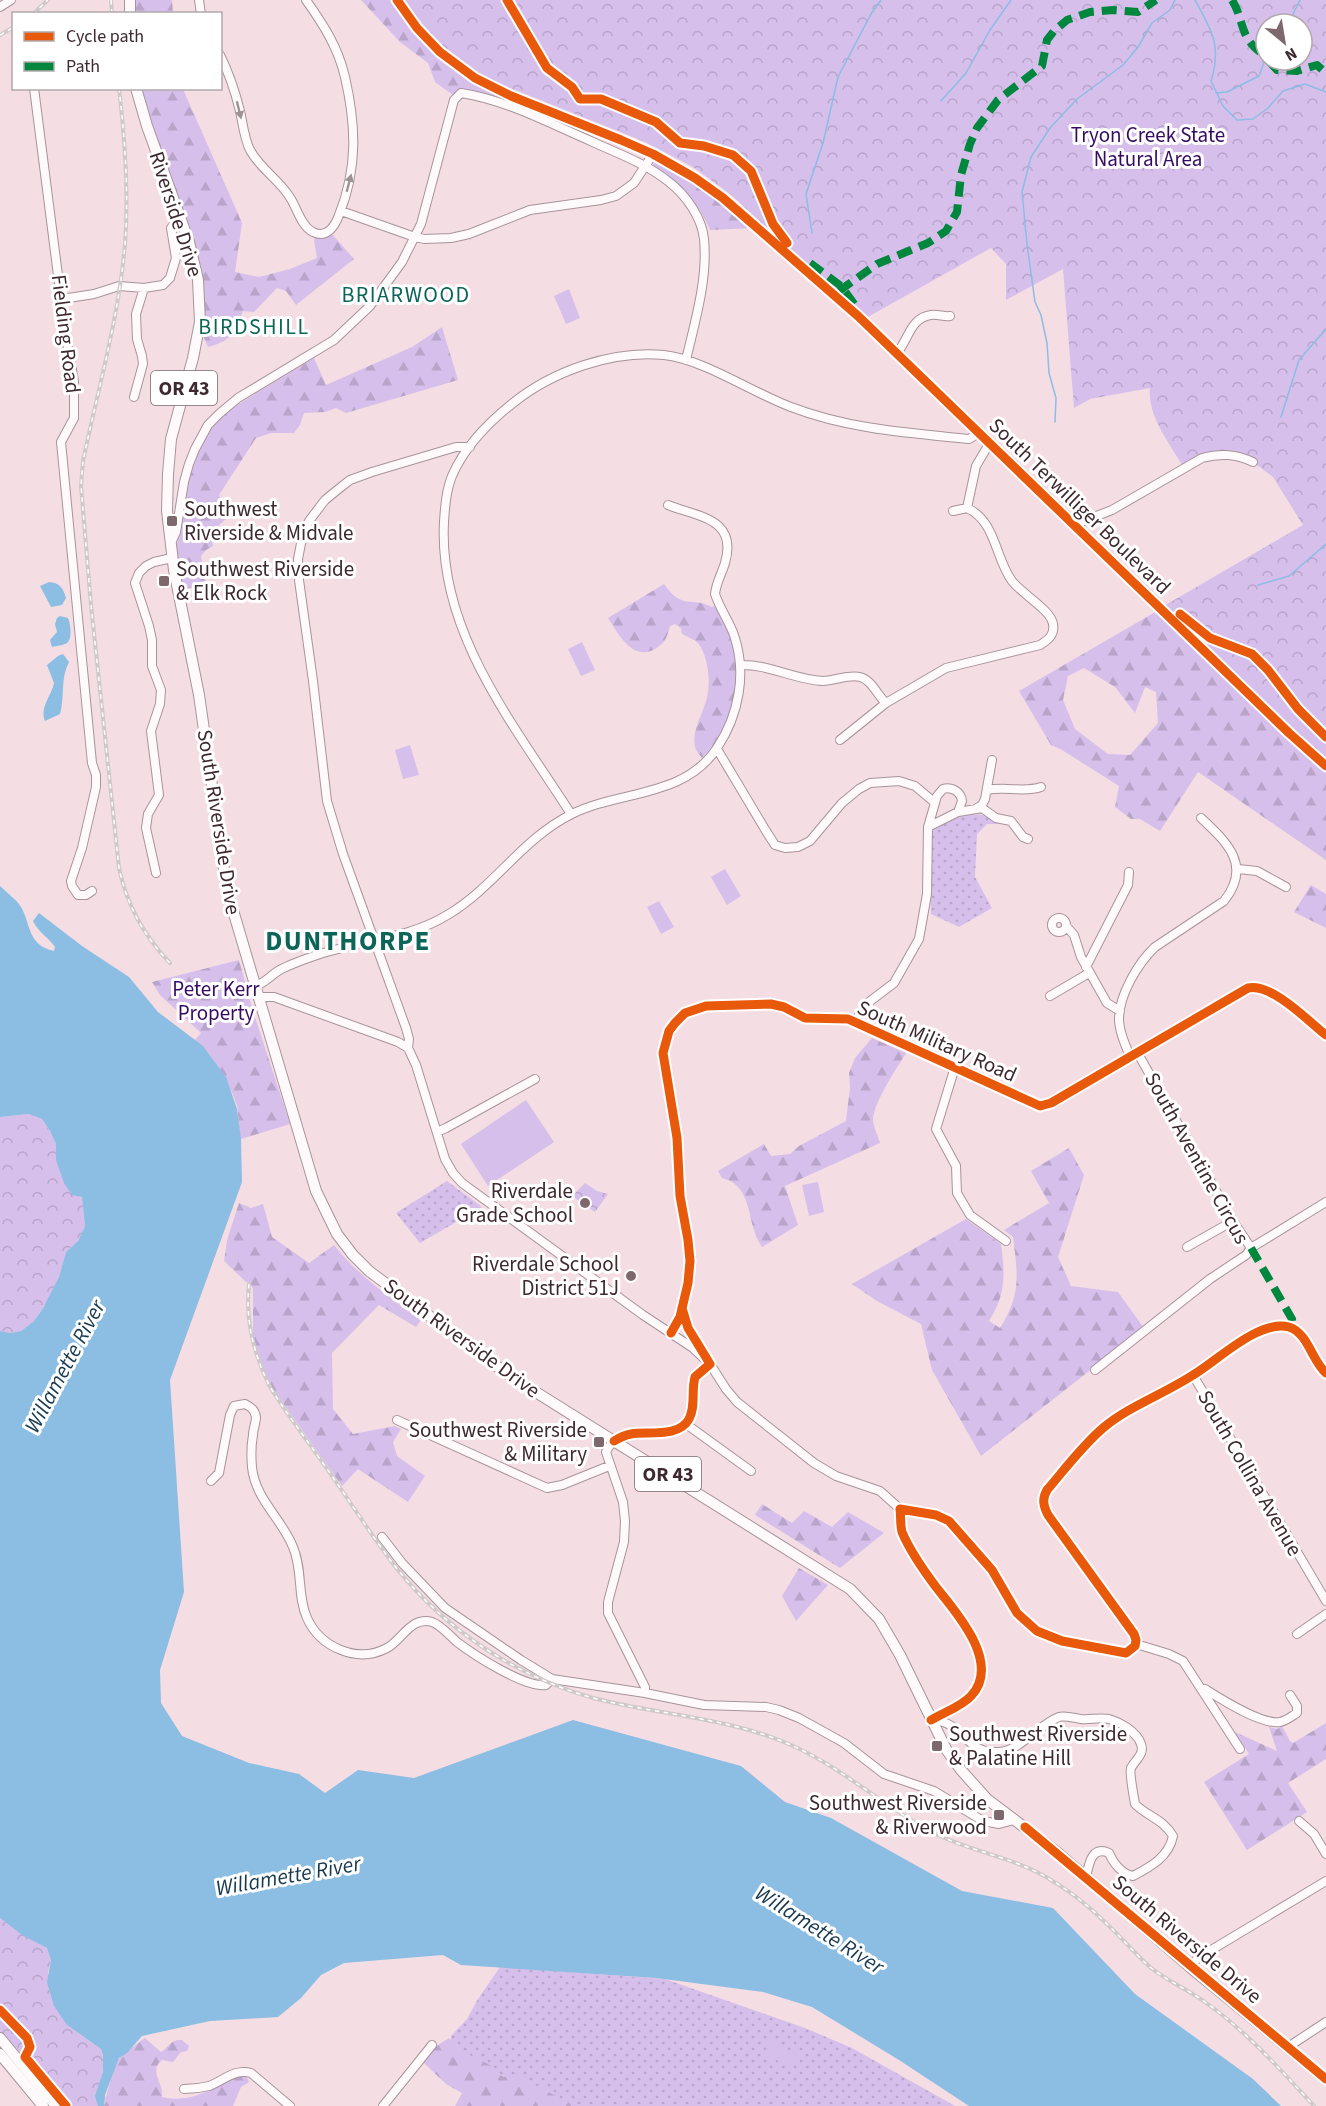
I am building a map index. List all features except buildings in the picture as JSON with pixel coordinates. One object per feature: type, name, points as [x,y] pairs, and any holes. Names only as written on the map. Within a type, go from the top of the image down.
[{"type":"main road","name":"South Terwilliger Boulevard","points":[[397,0],[417,28],[440,52],[475,78],[511,96],[653,154],[695,178],[723,198],[863,320],[1073,525],[1326,766]]},
{"type":"main road","name":"Riverside Drive","points":[[137,90],[195,265],[200,310],[195,349],[176,416],[170,448],[167,492],[172,558],[199,695]]},
{"type":"main road","name":"South Riverside Drive","points":[[199,695],[227,890],[316,1191],[327,1217],[345,1245],[369,1271],[507,1374],[850,1589],[872,1610],[891,1637],[946,1749],[987,1798],[1025,1827],[1326,2079]]},
{"type":"main road","points":[[1,2046],[43,2106]]},
{"type":"main road","points":[[1,2046],[56,2106]]},
{"type":"street","points":[[0,7],[10,0]]},
{"type":"street","points":[[222,60],[232,82],[251,152],[261,166],[287,192],[306,226],[317,234],[329,232],[341,211],[352,172],[351,111],[345,76],[336,49],[322,22],[306,0]]},
{"type":"street","name":"Fielding Road","points":[[34,90],[74,381],[74,418],[61,442],[91,757],[96,775],[96,787],[82,848],[71,880],[78,895],[86,895],[92,891]]},
{"type":"street","points":[[170,545],[176,532],[189,464],[208,425],[238,398],[325,347],[351,326],[387,285],[416,237],[454,100],[459,94],[463,93],[534,116],[646,167],[669,182],[682,194],[698,218],[704,238],[701,293],[686,360]]},
{"type":"street","points":[[341,211],[416,237],[438,239],[457,237],[530,210],[611,198],[630,187],[653,154]]},
{"type":"street","points":[[62,299],[94,294],[119,286],[144,288],[160,286],[170,278],[176,253],[171,228],[181,220]]},
{"type":"street","points":[[134,397],[142,364],[137,339],[136,314],[144,288]]},
{"type":"street","points":[[897,353],[906,341],[910,329],[919,320],[934,315],[950,316]]},
{"type":"street","points":[[572,814],[505,712],[480,667],[464,634],[456,610],[448,584],[444,556],[443,529],[447,489],[454,471],[470,447],[515,401],[539,385],[581,367],[607,359],[643,355],[668,356],[686,360],[796,409],[864,427],[969,439],[979,433]]},
{"type":"street","points":[[967,508],[976,466],[989,444]]},
{"type":"street","points":[[470,447],[459,446],[360,476],[346,483],[325,500],[306,526],[299,551],[298,575],[327,801],[343,854],[408,1034],[408,1048],[417,1066],[448,1165],[462,1183],[643,1315],[693,1348],[710,1364]]},
{"type":"street","points":[[1073,525],[1112,510],[1202,458],[1232,455],[1253,462]]},
{"type":"street","points":[[408,1048],[380,1035],[257,992],[265,982],[281,970],[320,954],[419,930],[452,912],[476,893],[545,829],[572,814],[604,801],[653,791],[677,782],[699,767],[717,749],[733,716],[738,698],[740,665],[735,639],[716,594],[728,543],[721,527],[705,517],[668,505]]},
{"type":"street","points":[[840,740],[885,703],[946,668],[1040,645],[1049,640],[1054,631],[1053,621],[1048,613],[1022,593],[1012,581],[1001,563],[982,519],[967,508],[953,512]]},
{"type":"street","points":[[156,873],[146,828],[148,814],[159,795],[151,731],[160,704],[161,690],[152,666],[152,640],[149,626],[135,583],[139,573],[146,566],[172,558]]},
{"type":"street","points":[[740,665],[762,667],[822,681],[861,677],[870,683],[885,703]]},
{"type":"street","points":[[717,749],[771,838],[776,845],[785,848],[798,847],[810,841],[842,803],[870,783],[899,781],[915,786],[934,802]]},
{"type":"street","points":[[977,808],[984,802],[988,790],[992,760]]},
{"type":"street","points":[[988,790],[999,787],[1030,790],[1041,787]]},
{"type":"street","points":[[855,1022],[869,1002],[894,983],[919,939],[927,894],[928,827],[934,802],[941,790],[952,788],[960,794],[962,799],[958,812]]},
{"type":"street","points":[[928,827],[958,812],[977,808],[986,810],[998,819],[1010,820],[1023,837],[1028,839]]},
{"type":"street","points":[[1066,926],[1074,935],[1088,970],[1107,1003],[1120,1011],[1129,982],[1146,956],[1155,947],[1224,901],[1230,894],[1238,869],[1226,843],[1201,818]]},
{"type":"street","points":[[1238,869],[1257,871],[1286,887]]},
{"type":"street","points":[[1050,996],[1088,970],[1128,885],[1129,872]]},
{"type":"street","name":"South Military Road","points":[[670,1333],[678,1322],[682,1308],[690,1261],[680,1196],[677,1138],[663,1058],[665,1041],[670,1028],[685,1013],[702,1007],[763,1004],[784,1007],[805,1018],[843,1018],[1040,1106],[1051,1103],[1237,993],[1256,987],[1266,989],[1275,995],[1326,1035]]},
{"type":"street","name":"South Aventine Circus","points":[[1095,1370],[1210,1279],[1246,1255],[1251,1248],[1134,1054],[1120,1027],[1120,1011]]},
{"type":"street","points":[[955,1067],[936,1130],[956,1166],[957,1193],[970,1215],[1006,1241]]},
{"type":"street","points":[[437,1132],[535,1079]]},
{"type":"street","points":[[1251,1248],[1326,1202]]},
{"type":"street","points":[[1187,1247],[1233,1221]]},
{"type":"street","points":[[682,1308],[688,1328],[726,1389],[737,1402],[814,1463],[836,1476],[880,1491],[900,1509],[936,1515],[949,1521],[992,1570],[1024,1622],[1041,1633],[1062,1641],[1120,1653],[1131,1650],[1136,1644],[1136,1638],[1048,1515],[1043,1504],[1044,1497],[1054,1482],[1101,1429],[1193,1376],[1245,1340],[1265,1330],[1281,1327],[1297,1332],[1317,1364],[1326,1373]]},
{"type":"street","points":[[645,1693],[645,1687],[608,1613],[608,1602],[625,1530],[623,1502],[606,1452],[614,1442],[632,1434],[665,1433],[686,1424],[693,1407],[695,1377],[710,1364]]},
{"type":"street","name":"South Collina Avenue","points":[[1193,1376],[1326,1601]]},
{"type":"street","points":[[211,1481],[219,1473],[230,1415],[234,1406],[245,1404],[252,1407],[256,1415],[251,1451],[257,1486],[267,1507],[288,1534],[301,1579],[302,1603],[314,1631],[335,1648],[349,1653],[372,1653],[390,1646],[412,1625],[434,1623],[493,1666],[534,1685],[546,1685],[552,1679]]},
{"type":"street","points":[[397,1420],[542,1487],[562,1485],[609,1466]]},
{"type":"street","points":[[686,1424],[751,1471]]},
{"type":"street","points":[[900,1509],[900,1523],[904,1536],[936,1587],[962,1618],[975,1644],[980,1662],[980,1678],[972,1695],[932,1720]]},
{"type":"street","points":[[382,1537],[409,1571],[445,1608],[552,1679],[645,1693],[704,1705],[766,1707],[779,1710],[799,1718],[844,1743],[884,1774],[934,1791],[983,1821],[999,1824],[1014,1820]]},
{"type":"street","points":[[1297,1634],[1326,1614]]},
{"type":"street","points":[[1136,1644],[1169,1654],[1183,1661],[1240,1749]]},
{"type":"street","points":[[1202,1688],[1263,1720],[1275,1722],[1281,1722],[1297,1713],[1297,1706],[1290,1695]]},
{"type":"street","points":[[932,1720],[941,1720],[958,1729],[970,1744],[978,1749],[994,1752],[1010,1750],[1033,1732],[1060,1716],[1109,1719],[1126,1727],[1137,1737],[1142,1744],[1140,1755],[1130,1769],[1135,1804],[1168,1828],[1173,1836],[1171,1845],[1158,1861],[1133,1876],[1125,1874],[1109,1852],[1102,1850],[1090,1859],[1086,1878]]},
{"type":"street","points":[[1299,1821],[1312,1831],[1326,1854]]},
{"type":"street","points":[[1190,1967],[1198,1958],[1326,1881]]},
{"type":"street","points":[[1289,2049],[1294,2043],[1326,2022]]},
{"type":"street","points":[[383,2106],[432,2045]]},
{"type":"street","points":[[184,2090],[209,2085],[237,2072],[247,2071],[290,2106]]},
{"type":"green space","points":[[134,0],[172,0],[173,12],[134,12]]},
{"type":"green space","points":[[361,0],[392,0],[404,17],[504,98],[456,97],[435,82],[428,63],[400,42]]},
{"type":"green space","name":"Tryon Creek State Natural Area","points":[[404,0],[1326,0],[1326,759],[1162,607],[1303,525],[1273,477],[1253,462],[1223,454],[1184,468],[1156,419],[1152,409],[1150,388],[1090,399],[1074,408],[1063,269],[1006,300],[1006,264],[991,248],[866,318],[730,194],[693,167],[645,142],[480,76],[429,32]]},
{"type":"green space","points":[[140,90],[183,90],[242,223],[235,272],[259,277],[290,269],[317,258],[314,240],[317,235],[332,234],[354,259],[296,305],[286,291],[277,288],[254,312],[243,311],[234,331],[227,339],[208,347],[204,338],[204,299],[198,256],[148,118]]},
{"type":"green space","points":[[656,160],[684,174],[754,228],[710,230],[700,210],[686,193],[652,166]]},
{"type":"green space","points":[[569,289],[580,318],[566,324],[554,296]]},
{"type":"green space","points":[[442,327],[458,380],[346,413],[336,408],[325,412],[304,413],[294,433],[271,433],[256,438],[219,495],[230,516],[214,532],[213,546],[201,556],[206,586],[183,589],[176,557],[188,472],[209,430],[221,417],[314,358],[326,385],[412,347]]},
{"type":"green space","points":[[664,584],[682,600],[712,607],[716,605],[726,624],[732,644],[736,664],[733,704],[716,741],[702,758],[694,741],[707,697],[709,676],[704,655],[698,643],[682,634],[681,628],[675,624],[670,626],[661,645],[647,652],[639,652],[621,638],[608,618]]},
{"type":"green space","points":[[1157,611],[1299,750],[1326,772],[1326,860],[1198,772],[1160,831],[1140,819],[1131,819],[1115,807],[1119,786],[1051,745],[1019,691]],"holes":[[[1084,668],[1115,687],[1135,713],[1145,687],[1156,692],[1158,723],[1130,755],[1108,754],[1075,729],[1063,700],[1068,676]]]},
{"type":"green space","points":[[582,642],[595,670],[581,676],[568,649]]},
{"type":"green space","points":[[410,745],[419,775],[403,779],[395,750]]},
{"type":"green space","points":[[961,814],[986,816],[1000,824],[987,824],[977,834],[975,877],[992,908],[959,927],[931,914],[930,855],[933,828]]},
{"type":"green space","points":[[725,869],[741,896],[727,905],[711,877]]},
{"type":"green space","points":[[1311,885],[1326,894],[1326,928],[1294,912]]},
{"type":"green space","points":[[659,901],[674,927],[661,934],[647,907]]},
{"type":"green space","name":"Peter Kerr Property","points":[[239,960],[290,1124],[241,1139],[237,1106],[226,1079],[214,1061],[195,1040],[201,1033],[160,995],[152,982]]},
{"type":"green space","points":[[872,1038],[906,1053],[886,1085],[874,1112],[873,1122],[880,1143],[785,1186],[798,1225],[762,1247],[746,1201],[738,1186],[722,1178],[718,1171],[764,1144],[771,1156],[790,1154],[799,1146],[846,1121],[850,1088],[849,1073],[855,1058]]},
{"type":"green space","points":[[526,1100],[554,1142],[488,1186],[461,1144]]},
{"type":"green space","points":[[29,1114],[42,1119],[50,1131],[56,1144],[56,1160],[82,1197],[85,1226],[78,1241],[66,1252],[51,1295],[34,1321],[21,1331],[10,1333],[0,1331],[0,1117]]},
{"type":"green space","points":[[1069,1148],[1084,1175],[1058,1257],[1071,1286],[1118,1292],[1144,1328],[981,1456],[932,1370],[921,1324],[877,1301],[852,1284],[966,1219],[1001,1244],[1003,1284],[999,1302],[989,1321],[1000,1328],[1012,1305],[1017,1274],[1013,1237],[1004,1230],[1049,1203],[1031,1171]]},
{"type":"green space","points":[[447,1181],[482,1207],[420,1243],[396,1213]]},
{"type":"green space","points":[[818,1182],[824,1212],[809,1216],[802,1185]]},
{"type":"green space","points":[[585,1183],[597,1191],[608,1194],[595,1212],[572,1196]]},
{"type":"green space","points":[[239,1203],[251,1208],[263,1204],[272,1237],[309,1263],[334,1245],[364,1276],[421,1320],[416,1327],[379,1305],[332,1353],[333,1409],[353,1434],[395,1426],[401,1429],[393,1442],[397,1456],[425,1476],[408,1502],[358,1469],[342,1486],[263,1372],[253,1342],[253,1289],[250,1282],[246,1282],[224,1261],[227,1240]]},
{"type":"green space","points":[[762,1504],[792,1523],[804,1511],[832,1527],[848,1512],[884,1533],[840,1568],[755,1515]]},
{"type":"green space","points":[[799,1568],[828,1585],[796,1621],[782,1596]]},
{"type":"green space","points":[[1326,1723],[1326,1759],[1288,1783],[1307,1812],[1247,1850],[1204,1782],[1249,1754],[1235,1732],[1277,1751],[1269,1727],[1277,1729],[1282,1726],[1293,1743]]},
{"type":"green space","points":[[0,1918],[17,1931],[47,1948],[51,1960],[48,1973],[67,2025],[101,2049],[103,2071],[97,2093],[106,2097],[102,2106],[62,2106],[0,2031]]},
{"type":"green space","points":[[500,1967],[665,1979],[805,2028],[852,2048],[955,2106],[556,2106],[450,2046],[451,2036],[467,2019]]},
{"type":"green space","points":[[145,2038],[161,2052],[172,2042],[178,2040],[182,2040],[189,2046],[187,2051],[181,2052],[173,2062],[162,2060],[158,2064],[156,2073],[162,2097],[173,2099],[195,2096],[245,2073],[249,2082],[241,2087],[233,2106],[104,2106],[119,2059]]},
{"type":"green space","points":[[449,2038],[459,2050],[494,2067],[504,2077],[518,2076],[575,2106],[455,2106],[462,2093],[446,2084],[424,2063],[435,2047]]},
{"type":"green space","points":[[771,2040],[798,2055],[790,2068],[764,2053]]},
{"type":"water","points":[[49,582],[62,589],[66,598],[62,605],[51,607],[40,586]]},
{"type":"water","points":[[60,616],[68,618],[70,638],[66,644],[52,647],[50,640],[57,632],[55,624]]},
{"type":"water","points":[[63,654],[69,662],[64,675],[60,714],[45,721],[45,706],[54,683],[47,665]]},
{"type":"water","name":"Willamette River","points":[[0,886],[21,907],[31,933],[39,944],[54,951],[55,947],[33,921],[39,913],[82,946],[129,977],[158,1012],[203,1046],[226,1077],[237,1109],[241,1139],[242,1182],[170,1380],[184,1592],[160,1670],[161,1703],[182,1736],[249,1763],[299,1774],[325,1793],[358,1770],[414,1778],[573,1720],[741,1766],[785,1802],[831,1818],[962,1891],[1053,1908],[1135,1994],[1253,2079],[1281,2106],[969,2106],[812,2007],[763,1992],[656,1978],[461,1965],[443,1955],[344,1963],[321,1975],[301,1998],[278,2017],[210,2021],[142,2036],[127,2053],[119,2058],[105,2095],[104,2106],[98,2106],[95,2096],[103,2072],[101,2049],[67,2025],[54,2006],[47,1982],[51,1960],[47,1948],[22,1935],[0,1918],[0,1331],[10,1333],[21,1331],[34,1321],[59,1277],[66,1252],[78,1241],[85,1226],[82,1197],[72,1195],[64,1183],[56,1160],[56,1144],[42,1119],[29,1114],[0,1117]]},
{"type":"waterway","points":[[812,233],[806,194],[823,143],[838,77],[871,14],[881,0]]},
{"type":"waterway","points":[[941,101],[966,73],[990,30],[1011,0]]},
{"type":"waterway","points":[[1055,422],[1056,398],[1049,373],[1047,343],[1041,315],[1035,302],[1022,192],[1031,157],[1050,128],[1077,99],[1123,65],[1138,47],[1152,23],[1170,10],[1175,0]]},
{"type":"waterway","points":[[1195,0],[1210,30],[1215,48],[1216,58],[1211,81],[1223,106],[1237,120],[1253,119],[1268,108],[1283,91],[1305,84],[1326,92]]},
{"type":"waterway","points":[[1294,12],[1300,0]]},
{"type":"waterway","points":[[1216,93],[1227,92],[1259,76],[1260,72]]},
{"type":"waterway","points":[[1281,417],[1299,360],[1326,329]]},
{"type":"waterway","points":[[1258,585],[1289,576],[1326,544]]},
{"type":"railway","points":[[35,12],[48,0]]},
{"type":"railway","points":[[111,0],[112,12]]},
{"type":"railway","points":[[0,35],[12,28]]},
{"type":"railway","points":[[119,90],[126,166],[125,244],[118,299],[83,461],[81,486],[91,605],[119,868],[122,882],[138,920],[152,942],[170,963]]},
{"type":"railway","points":[[249,1284],[248,1311],[252,1337],[259,1363],[270,1387],[398,1570],[417,1592],[461,1632],[511,1664],[565,1689],[618,1704],[743,1728],[791,1745],[827,1764],[930,1831],[1046,1877],[1094,1911],[1150,1967],[1205,2002],[1235,2025],[1314,2106]]},
{"type":"marked path","points":[[839,291],[877,264],[928,243],[946,231],[957,212],[961,175],[977,128],[998,100],[1042,66],[1047,40],[1054,31],[1067,20],[1090,12],[1113,10],[1138,12],[1156,0]]},
{"type":"marked path","points":[[1232,0],[1245,34],[1254,47]]},
{"type":"marked path","points":[[1314,66],[1317,65],[1326,73]]},
{"type":"marked path","points":[[810,263],[841,286],[855,305]]},
{"type":"marked path","points":[[1251,1248],[1292,1319],[1293,1329]]},
{"type":"cycle path","points":[[397,0],[417,28],[440,52],[475,78],[511,96],[653,154],[695,178],[723,198],[858,316],[1289,733],[1326,766]]},
{"type":"cycle path","points":[[507,0],[547,68],[572,87],[580,99],[601,99],[656,122],[680,143],[704,146],[733,155],[751,171],[773,224],[787,243]]},
{"type":"cycle path","points":[[1180,614],[1210,638],[1252,654],[1268,670],[1298,709],[1326,737]]},
{"type":"cycle path","points":[[671,1333],[680,1317],[688,1283],[690,1261],[680,1196],[677,1138],[663,1053],[669,1031],[685,1013],[706,1006],[771,1004],[784,1007],[805,1018],[848,1019],[1040,1106],[1051,1103],[1248,988],[1258,988],[1278,997],[1326,1035]]},
{"type":"cycle path","points":[[614,1441],[631,1434],[678,1429],[689,1419],[695,1377],[710,1364],[688,1328],[682,1308]]},
{"type":"cycle path","points":[[931,1720],[971,1696],[979,1683],[981,1669],[979,1654],[964,1624],[913,1554],[901,1529],[900,1509],[936,1515],[949,1521],[992,1570],[1017,1613],[1037,1631],[1062,1641],[1126,1653],[1135,1646],[1134,1634],[1048,1515],[1044,1502],[1047,1490],[1088,1442],[1113,1420],[1182,1382],[1239,1343],[1265,1329],[1277,1326],[1295,1330],[1301,1335],[1326,1373]]},
{"type":"cycle path","points":[[1025,1827],[1326,2079]]},
{"type":"cycle path","points":[[0,2010],[27,2038],[30,2047],[25,2057],[66,2106]]},
{"type":"place","name":"Southwest Riverside & Midvale","points":[[172,521]]},
{"type":"place","name":"Southwest Riverside & Elk Rock","points":[[164,581]]},
{"type":"place","name":"Riverdale Grade School","points":[[585,1203]]},
{"type":"place","name":"Riverdale School District 51J","points":[[631,1276]]},
{"type":"place","name":"Southwest Riverside & Military","points":[[599,1442]]},
{"type":"place","name":"Southwest Riverside & Palatine Hill","points":[[937,1746]]},
{"type":"place","name":"Southwest Riverside & Riverwood","points":[[999,1815]]},
{"type":"district","name":"BRIARWOOD","points":[[406,294]]},
{"type":"district","name":"BIRDSHILL","points":[[254,326]]},
{"type":"district","name":"DUNTHORPE","points":[[348,941]]}]
